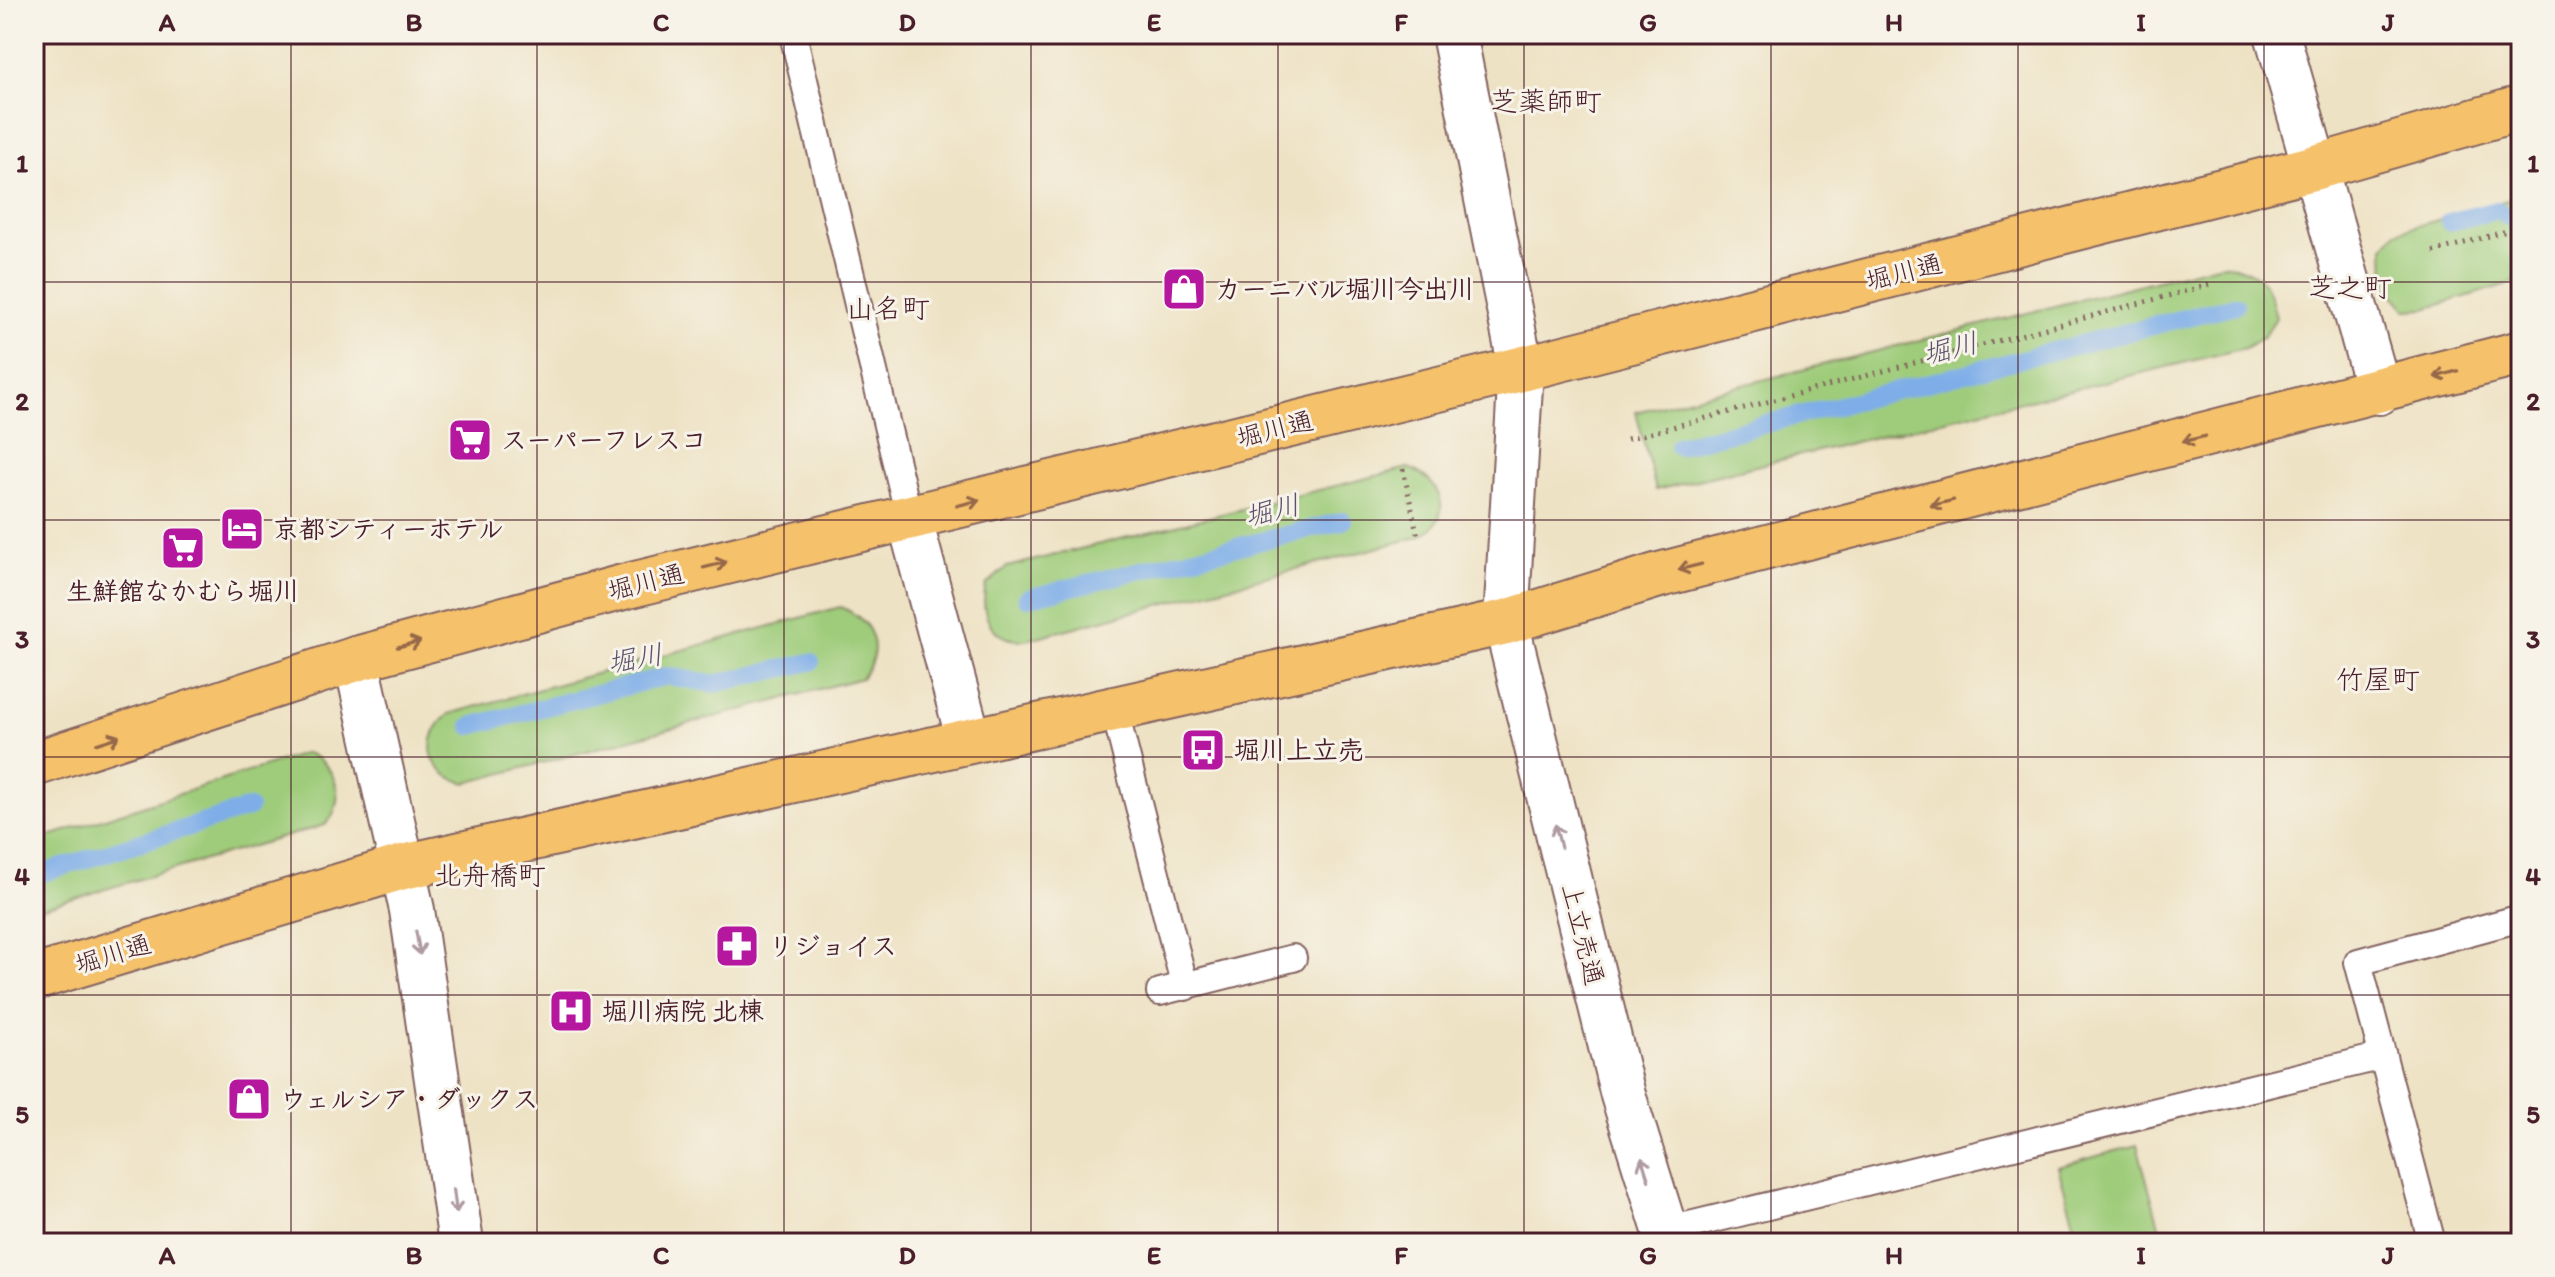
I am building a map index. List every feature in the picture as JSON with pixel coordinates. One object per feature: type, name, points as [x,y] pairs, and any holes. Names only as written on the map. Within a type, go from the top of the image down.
[{"type":"main road","name":"堀川通","points":[[34,764],[356,659],[627,586],[1521,369],[2313,168],[2521,108]]},
{"type":"main road","name":"堀川通","points":[[34,978],[403,867],[1506,622],[1659,575],[2521,353]]},
{"type":"street","name":"上立売通","points":[[1454,34],[1521,369],[1506,622],[1623,1095],[1667,1237]]},
{"type":"street","points":[[2277,34],[2379,392]]},
{"type":"street","points":[[909,517],[969,740]]},
{"type":"street","points":[[356,659],[403,867],[439,1076],[461,1243]]},
{"type":"lane","points":[[793,34],[909,517]]},
{"type":"lane","points":[[1114,708],[1172,989],[1293,958]]},
{"type":"lane","points":[[2432,1243],[2358,962],[2521,918]]},
{"type":"lane","points":[[1667,1237],[2383,1056]]},
{"type":"path","points":[[2433,252],[2521,227]]},
{"type":"path","points":[[1627,439],[2209,285]]},
{"type":"path","points":[[1403,469],[1418,537]]},
{"type":"green space","points":[[2521,196],[2521,280],[2425,309],[2407,310],[2385,285],[2384,246],[2396,232]]},
{"type":"green space","points":[[2221,264],[2253,273],[2270,294],[2276,318],[2264,336],[2245,348],[1656,490],[1636,412]]},
{"type":"green space","points":[[1408,468],[1429,481],[1440,500],[1438,521],[1418,537],[1026,640],[1004,637],[987,617],[986,585],[1007,567]]},
{"type":"green space","points":[[840,607],[860,619],[872,636],[873,657],[861,678],[466,783],[443,772],[432,755],[434,734],[449,714]]},
{"type":"green space","points":[[306,753],[325,765],[336,784],[336,806],[325,825],[34,910],[34,841]]},
{"type":"green space","points":[[2137,1145],[2164,1243],[2080,1243],[2058,1167]]},
{"type":"waterway","name":"堀川","points":[[2449,222],[2497,210],[2521,224]]},
{"type":"waterway","name":"堀川","points":[[1678,446],[2235,305]]},
{"type":"waterway","name":"堀川","points":[[1027,598],[1343,521]]},
{"type":"waterway","name":"堀川","points":[[471,726],[667,676],[714,684],[811,662]]},
{"type":"waterway","name":"堀川","points":[[34,876],[249,808]]},
{"type":"place","name":"カーニバル堀川今出川","points":[[1184,289]]},
{"type":"place","name":"スーパーフレスコ","points":[[470,440]]},
{"type":"place","name":"京都シティーホテル","points":[[242,529]]},
{"type":"place","name":"生鮮館なかむら堀川","points":[[183,548]]},
{"type":"place","name":"堀川上立売","points":[[1203,750]]},
{"type":"place","name":"リジョイス","points":[[737,946]]},
{"type":"place","name":"堀川病院 北棟","points":[[571,1011]]},
{"type":"place","name":"ウェルシア・ダックス","points":[[249,1099]]},
{"type":"district","name":"芝薬師町","points":[[1546,101]]},
{"type":"district","name":"芝之町","points":[[2350,287]]},
{"type":"district","name":"山名町","points":[[888,308]]},
{"type":"district","name":"竹屋町","points":[[2378,679]]},
{"type":"district","name":"北舟橋町","points":[[490,875]]}]
